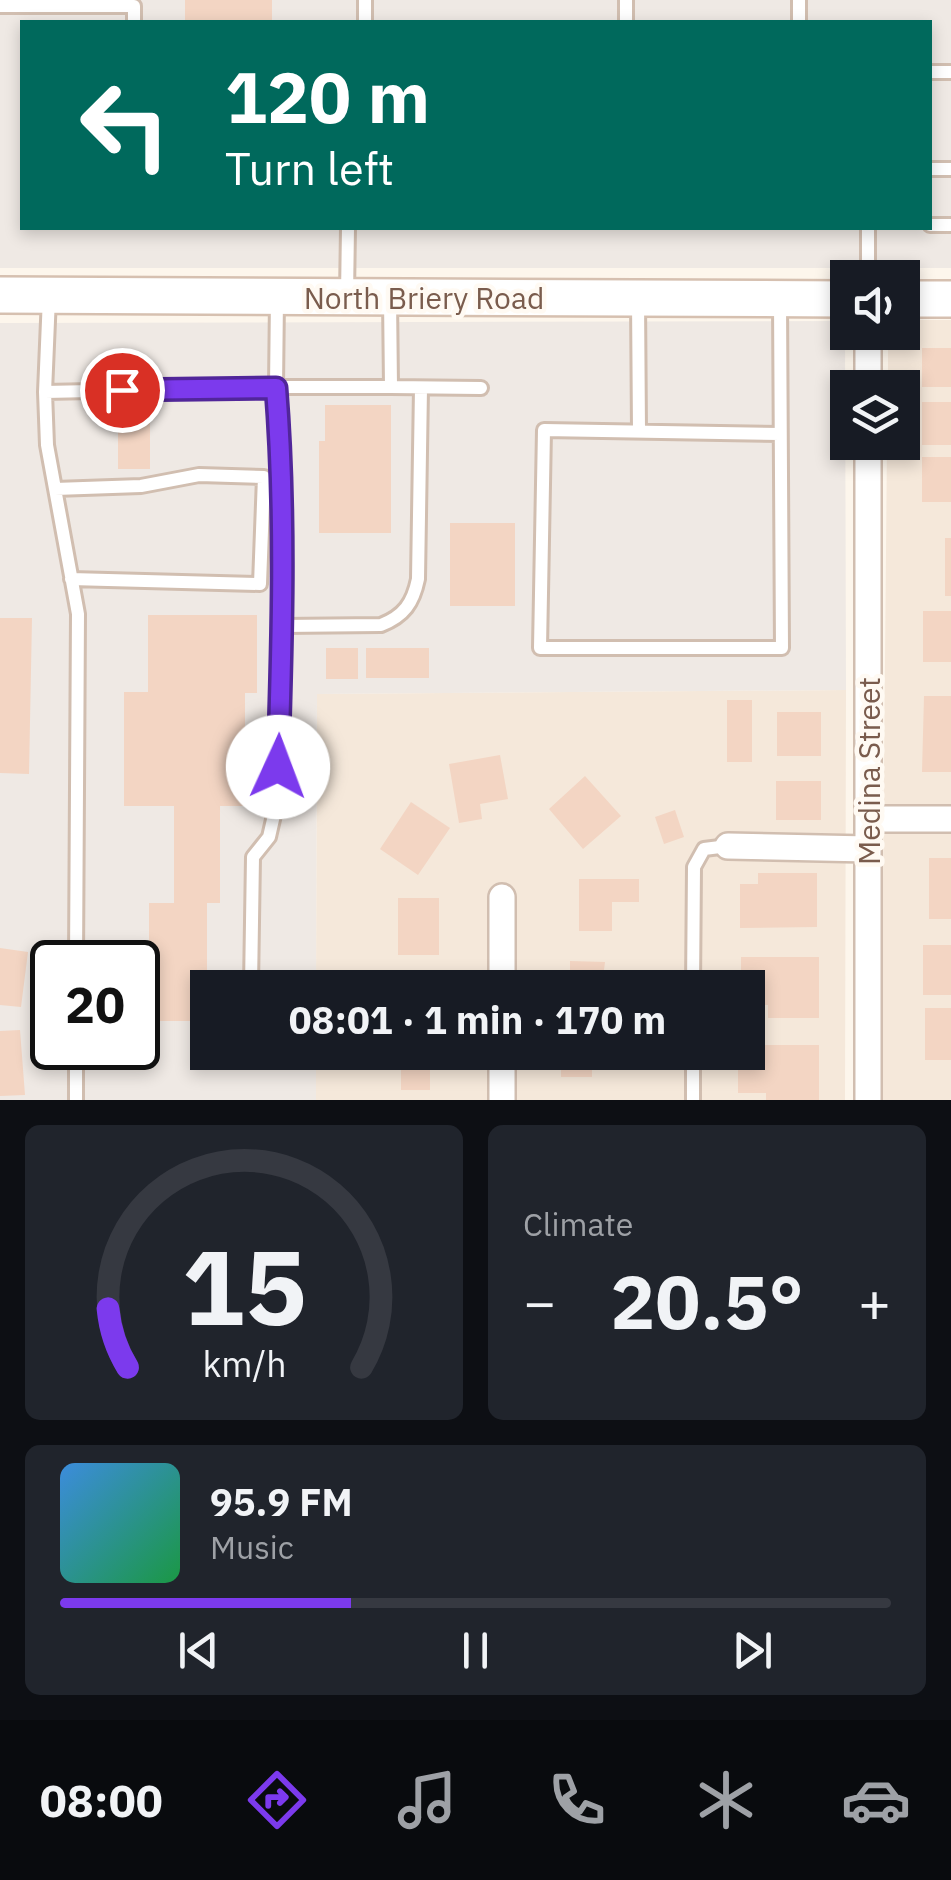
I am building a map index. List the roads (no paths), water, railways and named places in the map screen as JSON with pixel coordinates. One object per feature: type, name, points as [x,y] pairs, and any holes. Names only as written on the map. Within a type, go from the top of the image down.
[{"type":"street","name":"North Briery Road","points":[[0,295],[830,298]]},
{"type":"street","points":[[920,299],[951,299]]},
{"type":"street","name":"Medina Street","points":[[868,460],[868,1100]]},
{"type":"street","points":[[868,819],[951,819]]},
{"type":"street","points":[[728,846],[868,850]]},
{"type":"street","points":[[502,897],[502,970]]},
{"type":"street","points":[[502,1070],[502,1100]]},
{"type":"lane","points":[[0,6],[134,6],[134,20]]},
{"type":"lane","points":[[348,230],[348,296]]},
{"type":"lane","points":[[868,230],[868,260]]},
{"type":"lane","points":[[50,295],[45,392],[47,445],[78,614],[76,940]]},
{"type":"lane","points":[[251,970],[253,857],[269,836],[277,802],[282,626],[276,388],[278,296]]},
{"type":"lane","points":[[390,296],[391,388]]},
{"type":"lane","points":[[638,298],[639,431]]},
{"type":"lane","points":[[780,298],[782,648],[540,648],[544,430],[780,434]]},
{"type":"lane","points":[[282,626],[381,625],[406,610],[418,580],[421,388]]},
{"type":"lane","points":[[45,392],[481,388]]},
{"type":"lane","points":[[55,489],[141,486],[199,474],[264,476],[260,584]]},
{"type":"lane","points":[[71,579],[282,586]]},
{"type":"lane","points":[[692,970],[694,867],[704,850],[728,846]]},
{"type":"lane","points":[[76,1070],[76,1100]]},
{"type":"lane","points":[[693,1070],[693,1100]]}]
